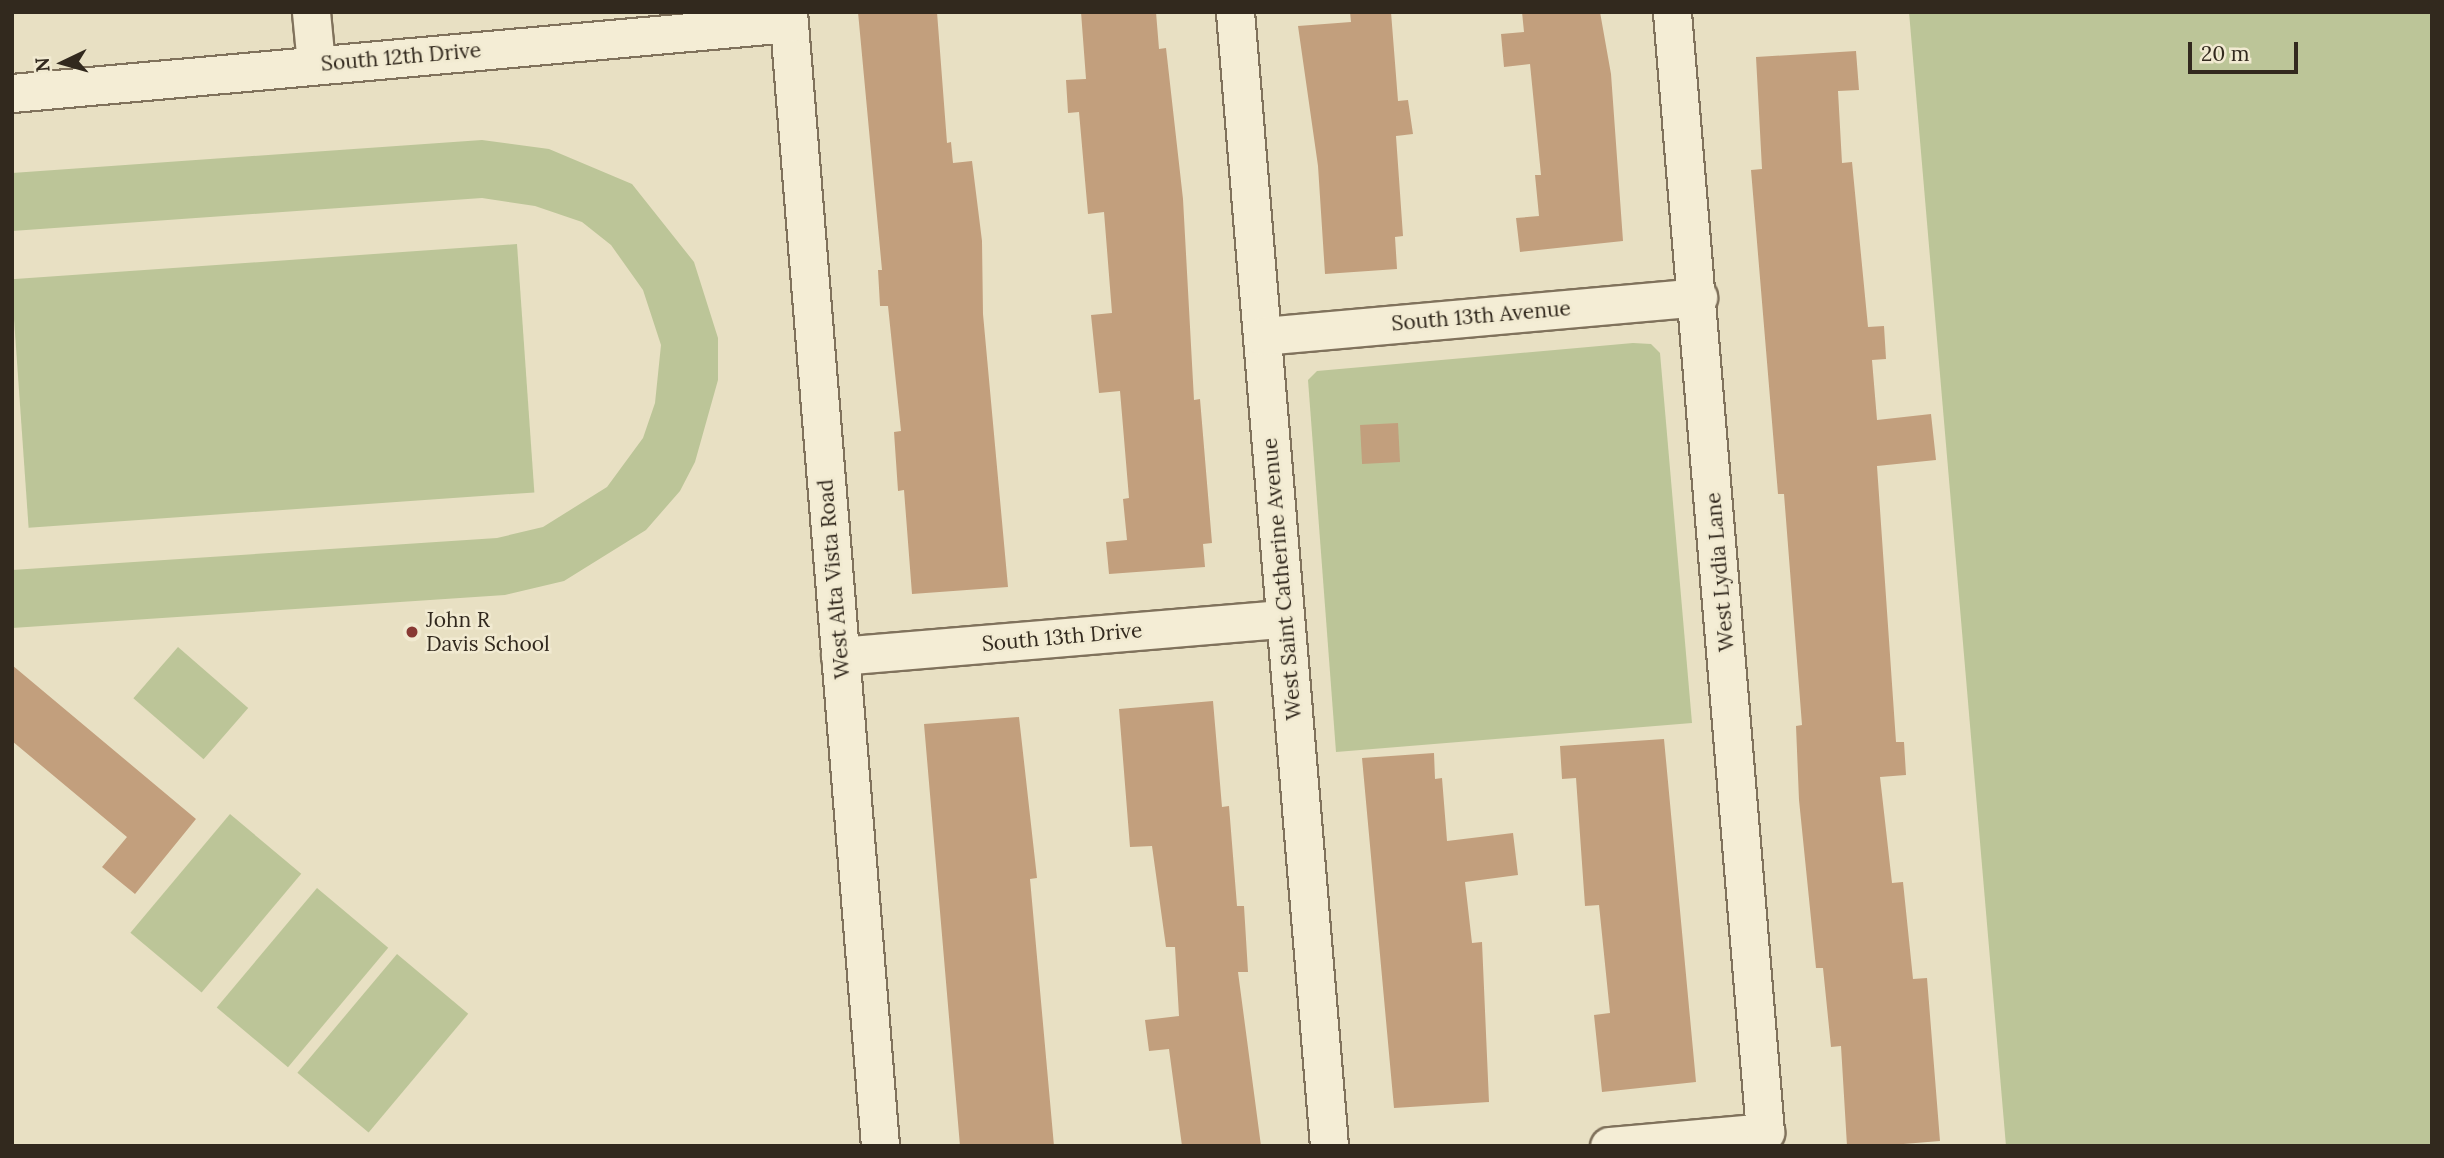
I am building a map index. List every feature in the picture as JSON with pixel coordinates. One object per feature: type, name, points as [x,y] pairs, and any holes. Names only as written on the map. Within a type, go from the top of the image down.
[{"type":"street","points":[[311,12],[316,64]]},
{"type":"street","name":"West Saint Catherine Avenue","points":[[1236,12],[1329,1146]]},
{"type":"street","name":"West Lydia Lane","points":[[1609,1146],[1765,1132],[1698,297],[1672,12]]},
{"type":"street","name":"South 12th Drive","points":[[12,93],[789,18]]},
{"type":"street","name":"West Alta Vista Road","points":[[789,18],[880,1146]]},
{"type":"street","name":"South 13th Avenue","points":[[1263,336],[1698,297]]},
{"type":"street","name":"South 13th Drive","points":[[840,656],[1284,619]]},
{"type":"green space","points":[[1909,12],[2432,12],[2432,1146],[2006,1146]]},
{"type":"green space","points":[[482,140],[549,149],[632,184],[694,262],[718,338],[718,380],[695,462],[680,491],[646,530],[564,581],[505,595],[12,628],[12,570],[497,538],[543,527],[607,487],[643,438],[655,403],[661,345],[643,290],[611,245],[582,222],[535,206],[482,198],[12,231],[12,173]]},
{"type":"green space","points":[[517,244],[534,492],[29,528],[12,279]]},
{"type":"green space","points":[[1633,343],[1651,344],[1660,353],[1692,723],[1336,752],[1308,380],[1317,371]]},
{"type":"green space","points":[[178,647],[248,708],[204,759],[133,698]]},
{"type":"green space","points":[[230,814],[301,874],[202,993],[130,933]]},
{"type":"green space","points":[[317,888],[388,948],[288,1067],[217,1008]]},
{"type":"green space","points":[[397,954],[468,1014],[369,1133],[297,1073]]},
{"type":"building","points":[[858,12],[937,12],[947,143],[951,142],[953,163],[972,161],[982,241],[983,314],[1008,587],[912,594],[904,490],[898,491],[894,432],[901,431],[888,306],[880,306],[878,270],[882,270]]},
{"type":"building","points":[[1081,12],[1156,12],[1159,49],[1166,48],[1183,199],[1194,400],[1200,399],[1212,543],[1203,544],[1205,567],[1109,574],[1106,542],[1127,540],[1123,499],[1129,498],[1120,391],[1099,393],[1091,315],[1112,313],[1104,212],[1088,214],[1079,112],[1068,113],[1066,80],[1086,79]]},
{"type":"building","points":[[1350,12],[1391,12],[1398,101],[1408,100],[1413,134],[1396,136],[1403,236],[1395,237],[1397,269],[1325,274],[1318,166],[1298,26],[1351,22]]},
{"type":"building","points":[[1522,12],[1600,12],[1611,74],[1623,241],[1520,252],[1516,218],[1539,216],[1535,175],[1541,175],[1530,64],[1504,67],[1501,34],[1524,32]]},
{"type":"building","points":[[1856,51],[1859,90],[1838,91],[1842,163],[1852,162],[1868,327],[1884,326],[1886,359],[1872,360],[1877,420],[1931,414],[1936,460],[1877,466],[1896,742],[1904,742],[1906,775],[1880,777],[1892,883],[1903,882],[1913,979],[1927,978],[1940,1141],[1879,1146],[1847,1146],[1841,1046],[1831,1047],[1823,968],[1816,968],[1799,800],[1796,726],[1802,725],[1784,494],[1778,494],[1751,170],[1762,169],[1756,57]]},
{"type":"building","points":[[1398,423],[1400,462],[1362,464],[1360,425]]},
{"type":"building","points":[[12,665],[196,819],[135,894],[102,867],[127,837],[12,741]]},
{"type":"building","points":[[1213,701],[1222,807],[1229,806],[1237,906],[1244,906],[1248,972],[1238,972],[1261,1146],[1182,1146],[1169,1049],[1149,1051],[1145,1020],[1179,1016],[1175,947],[1166,947],[1152,846],[1130,847],[1119,709]]},
{"type":"building","points":[[1019,717],[1037,878],[1030,879],[1054,1146],[960,1146],[924,724]]},
{"type":"building","points":[[1664,739],[1696,1082],[1602,1092],[1594,1015],[1610,1013],[1599,905],[1585,906],[1576,778],[1562,779],[1560,746]]},
{"type":"building","points":[[1434,753],[1435,779],[1442,778],[1447,841],[1513,833],[1518,875],[1465,882],[1472,943],[1482,942],[1489,1102],[1394,1108],[1362,758]]},
{"type":"place","name":"John R Davis School","points":[[412,632]]}]
